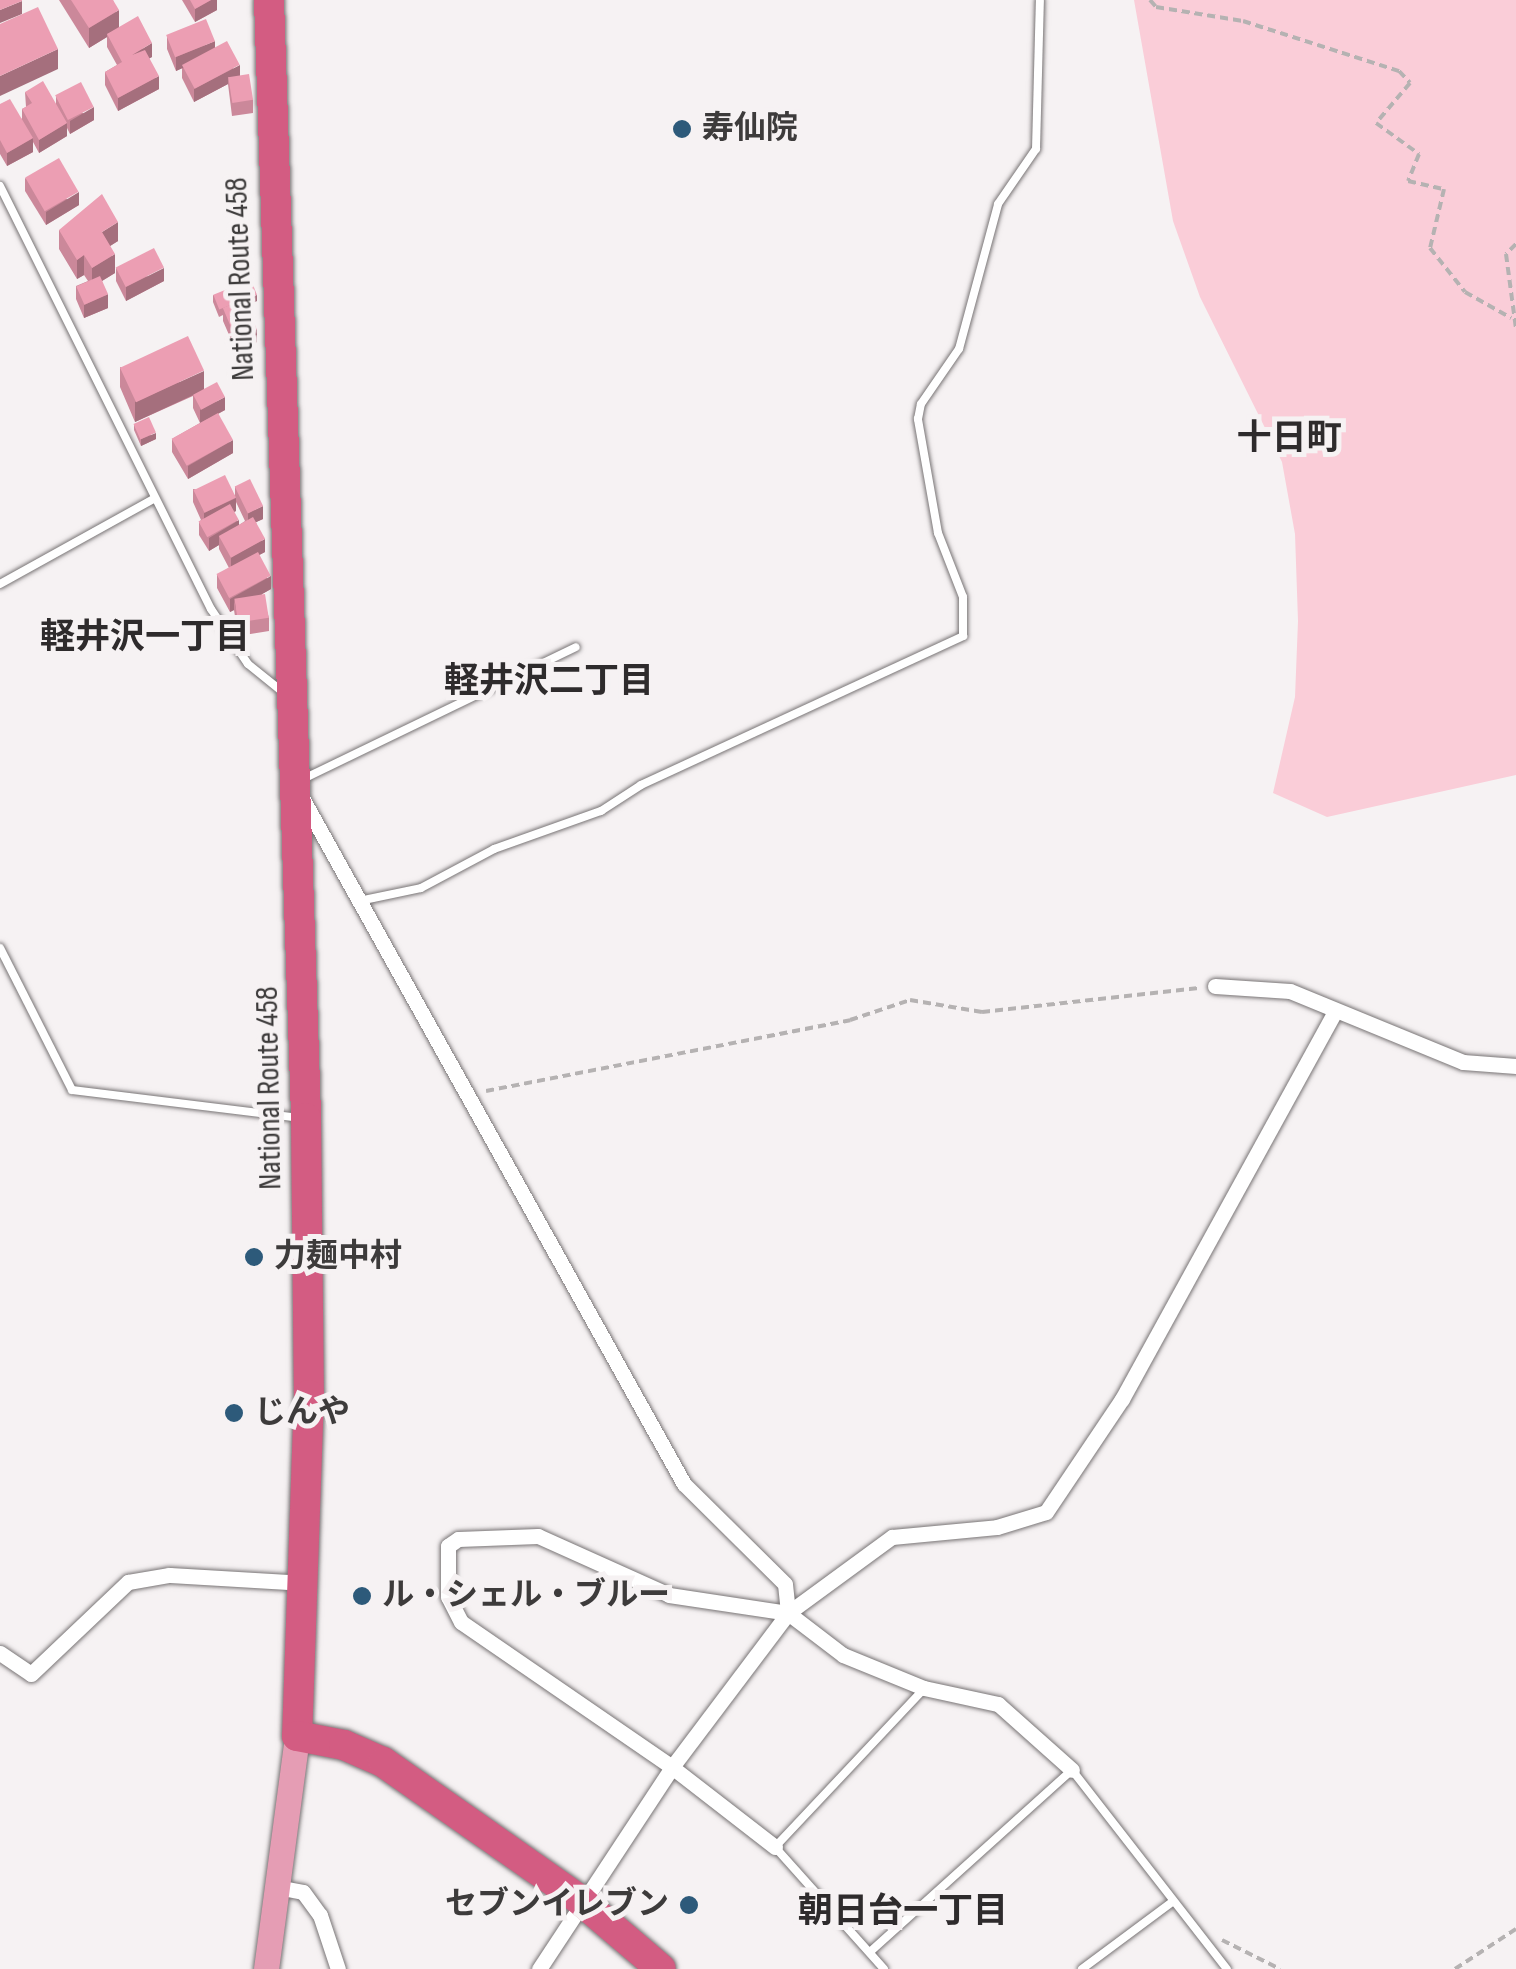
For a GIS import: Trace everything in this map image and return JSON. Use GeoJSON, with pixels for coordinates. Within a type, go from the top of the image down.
{"type":"FeatureCollection","features":[{"type":"Feature","properties":{"kind":"highway","name":"National Route 458"},"geometry":{"type":"LineString","coordinates":[[270,0],[306,1118],[309,1395],[297,1736]]}},
{"type":"Feature","properties":{"kind":"highway"},"geometry":{"type":"LineString","coordinates":[[297,1736],[344,1745],[383,1762],[580,1900],[662,1969]]}},
{"type":"Feature","properties":{"kind":"main road"},"geometry":{"type":"LineString","coordinates":[[266,1969],[297,1736]]}},
{"type":"Feature","properties":{"kind":"street"},"geometry":{"type":"LineString","coordinates":[[298,785],[358,901],[684,1484],[785,1584],[788,1612]]}},
{"type":"Feature","properties":{"kind":"street"},"geometry":{"type":"LineString","coordinates":[[1215,986],[1290,992],[1462,1062],[1516,1066]]}},
{"type":"Feature","properties":{"kind":"street"},"geometry":{"type":"LineString","coordinates":[[540,1969],[580,1900],[672,1767],[788,1612],[892,1537],[996,1527],[1046,1512],[1122,1399],[1335,1011]]}},
{"type":"Feature","properties":{"kind":"street"},"geometry":{"type":"LineString","coordinates":[[775,1848],[672,1767],[461,1622],[448,1597],[448,1546],[458,1539],[538,1536],[668,1595],[788,1612],[844,1654],[924,1688],[998,1704],[1072,1770]]}},
{"type":"Feature","properties":{"kind":"street"},"geometry":{"type":"LineString","coordinates":[[0,1653],[30,1674],[128,1582],[169,1575],[302,1583]]}},
{"type":"Feature","properties":{"kind":"street"},"geometry":{"type":"LineString","coordinates":[[277,1886],[303,1892],[320,1915],[338,1969]]}},
{"type":"Feature","properties":{"kind":"lane"},"geometry":{"type":"LineString","coordinates":[[358,901],[421,888],[494,849],[601,811],[641,786],[964,636],[963,596],[938,534],[918,419],[921,404],[959,349],[998,204],[1036,149],[1040,0]]}},
{"type":"Feature","properties":{"kind":"lane"},"geometry":{"type":"LineString","coordinates":[[0,186],[155,498],[248,664],[295,701]]}},
{"type":"Feature","properties":{"kind":"lane"},"geometry":{"type":"LineString","coordinates":[[0,584],[155,498]]}},
{"type":"Feature","properties":{"kind":"lane"},"geometry":{"type":"LineString","coordinates":[[298,785],[576,647]]}},
{"type":"Feature","properties":{"kind":"lane"},"geometry":{"type":"LineString","coordinates":[[0,948],[72,1090],[306,1118]]}},
{"type":"Feature","properties":{"kind":"lane"},"geometry":{"type":"LineString","coordinates":[[884,1969],[775,1848],[924,1688]]}},
{"type":"Feature","properties":{"kind":"lane"},"geometry":{"type":"LineString","coordinates":[[870,1951],[1072,1770],[1171,1902],[1227,1969]]}},
{"type":"Feature","properties":{"kind":"lane"},"geometry":{"type":"LineString","coordinates":[[1082,1969],[1171,1902]]}},
{"type":"Feature","properties":{"kind":"path"},"geometry":{"type":"LineString","coordinates":[[1150,0],[1156,7],[1244,21],[1399,71],[1410,83],[1376,123],[1419,154],[1408,181],[1444,188],[1430,248],[1465,292],[1511,318]]}},
{"type":"Feature","properties":{"kind":"path"},"geometry":{"type":"LineString","coordinates":[[1516,244],[1506,254],[1511,318],[1516,329]]}},
{"type":"Feature","properties":{"kind":"path"},"geometry":{"type":"LineString","coordinates":[[467,1095],[850,1020],[910,1000],[982,1012],[1215,986]]}},
{"type":"Feature","properties":{"kind":"path"},"geometry":{"type":"LineString","coordinates":[[1456,1969],[1516,1928]]}},
{"type":"Feature","properties":{"kind":"path"},"geometry":{"type":"LineString","coordinates":[[1216,1937],[1280,1969]]}},
{"type":"Feature","properties":{"kind":"shaded area"},"geometry":{"type":"Polygon","coordinates":[[[1134,0],[1516,0],[1516,775],[1327,817],[1273,793],[1295,697],[1295,534],[1282,462],[1200,297],[1173,221],[1134,0]]]}},
{"type":"Feature","properties":{"kind":"building"},"geometry":{"type":"Polygon","coordinates":[[[0,0],[22,0],[22,1],[0,10],[0,0]]]}},
{"type":"Feature","properties":{"kind":"building"},"geometry":{"type":"Polygon","coordinates":[[[71,0],[113,0],[119,10],[89,28],[71,0]]]}},
{"type":"Feature","properties":{"kind":"building"},"geometry":{"type":"Polygon","coordinates":[[[190,0],[211,0],[195,9],[190,0]]]}},
{"type":"Feature","properties":{"kind":"building"},"geometry":{"type":"Polygon","coordinates":[[[38,7],[58,49],[0,76],[0,24],[38,7]]]}},
{"type":"Feature","properties":{"kind":"building"},"geometry":{"type":"Polygon","coordinates":[[[138,16],[152,43],[132,55],[145,50],[159,76],[118,98],[105,72],[122,62],[107,34],[138,16]]]}},
{"type":"Feature","properties":{"kind":"building"},"geometry":{"type":"Polygon","coordinates":[[[206,19],[215,41],[175,57],[166,35],[206,19]]]}},
{"type":"Feature","properties":{"kind":"building"},"geometry":{"type":"Polygon","coordinates":[[[227,41],[240,65],[195,89],[182,65],[227,41]]]}},
{"type":"Feature","properties":{"kind":"building"},"geometry":{"type":"Polygon","coordinates":[[[249,74],[253,100],[232,103],[228,77],[249,74]]]}},
{"type":"Feature","properties":{"kind":"building"},"geometry":{"type":"Polygon","coordinates":[[[43,81],[67,123],[39,140],[22,109],[32,103],[25,92],[43,81]]]}},
{"type":"Feature","properties":{"kind":"building"},"geometry":{"type":"Polygon","coordinates":[[[81,82],[94,107],[68,120],[55,95],[81,82]]]}},
{"type":"Feature","properties":{"kind":"building"},"geometry":{"type":"Polygon","coordinates":[[[10,99],[33,138],[7,153],[0,140],[0,104],[10,99]]]}},
{"type":"Feature","properties":{"kind":"building"},"geometry":{"type":"Polygon","coordinates":[[[59,158],[79,192],[45,211],[25,178],[59,158]]]}},
{"type":"Feature","properties":{"kind":"building"},"geometry":{"type":"Polygon","coordinates":[[[102,194],[118,222],[102,232],[115,254],[92,268],[84,255],[77,260],[59,230],[102,194]]]}},
{"type":"Feature","properties":{"kind":"building"},"geometry":{"type":"Polygon","coordinates":[[[154,248],[164,268],[126,287],[116,268],[154,248]]]}},
{"type":"Feature","properties":{"kind":"building"},"geometry":{"type":"Polygon","coordinates":[[[100,276],[108,294],[84,305],[76,287],[100,276]]]}},
{"type":"Feature","properties":{"kind":"building"},"geometry":{"type":"Polygon","coordinates":[[[251,280],[257,295],[240,302],[234,287],[251,280]]]}},
{"type":"Feature","properties":{"kind":"building"},"geometry":{"type":"Polygon","coordinates":[[[230,288],[236,303],[219,310],[213,295],[230,288]]]}},
{"type":"Feature","properties":{"kind":"building"},"geometry":{"type":"Polygon","coordinates":[[[244,299],[257,329],[236,338],[223,308],[244,299]]]}},
{"type":"Feature","properties":{"kind":"building"},"geometry":{"type":"Polygon","coordinates":[[[188,336],[204,370],[136,402],[120,368],[188,336]]]}},
{"type":"Feature","properties":{"kind":"building"},"geometry":{"type":"Polygon","coordinates":[[[217,382],[225,397],[201,410],[193,395],[217,382]]]}},
{"type":"Feature","properties":{"kind":"building"},"geometry":{"type":"Polygon","coordinates":[[[218,413],[233,440],[187,466],[172,439],[218,413]]]}},
{"type":"Feature","properties":{"kind":"building"},"geometry":{"type":"Polygon","coordinates":[[[149,417],[156,433],[140,439],[133,424],[149,417]]]}},
{"type":"Feature","properties":{"kind":"building"},"geometry":{"type":"Polygon","coordinates":[[[225,475],[236,497],[205,513],[194,490],[225,475]]]}},
{"type":"Feature","properties":{"kind":"building"},"geometry":{"type":"Polygon","coordinates":[[[250,479],[263,506],[248,513],[235,486],[250,479]]]}},
{"type":"Feature","properties":{"kind":"building"},"geometry":{"type":"Polygon","coordinates":[[[230,504],[239,520],[207,537],[199,521],[230,504]]]}},
{"type":"Feature","properties":{"kind":"building"},"geometry":{"type":"Polygon","coordinates":[[[253,517],[265,539],[231,558],[219,536],[253,517]]]}},
{"type":"Feature","properties":{"kind":"building"},"geometry":{"type":"Polygon","coordinates":[[[258,552],[271,576],[229,598],[217,574],[258,552]]]}},
{"type":"Feature","properties":{"kind":"building"},"geometry":{"type":"Polygon","coordinates":[[[265,594],[269,618],[238,623],[234,599],[265,594]]]}},
{"type":"Feature","properties":{"kind":"place","name":"寿仙院"},"geometry":{"type":"Point","coordinates":[682,129]}},
{"type":"Feature","properties":{"kind":"place","name":"力麺中村"},"geometry":{"type":"Point","coordinates":[254,1257]}},
{"type":"Feature","properties":{"kind":"place","name":"じんや"},"geometry":{"type":"Point","coordinates":[234,1413]}},
{"type":"Feature","properties":{"kind":"place","name":"ル・シェル・ブルー"},"geometry":{"type":"Point","coordinates":[362,1596]}},
{"type":"Feature","properties":{"kind":"place","name":"セブンイレブン"},"geometry":{"type":"Point","coordinates":[689,1905]}},
{"type":"Feature","properties":{"kind":"district","name":"十日町"},"geometry":{"type":"Point","coordinates":[1289,439]}},
{"type":"Feature","properties":{"kind":"district","name":"軽井沢一丁目"},"geometry":{"type":"Point","coordinates":[145,638]}},
{"type":"Feature","properties":{"kind":"district","name":"軽井沢二丁目"},"geometry":{"type":"Point","coordinates":[549,682]}},
{"type":"Feature","properties":{"kind":"district","name":"朝日台一丁目"},"geometry":{"type":"Point","coordinates":[903,1912]}}]}
